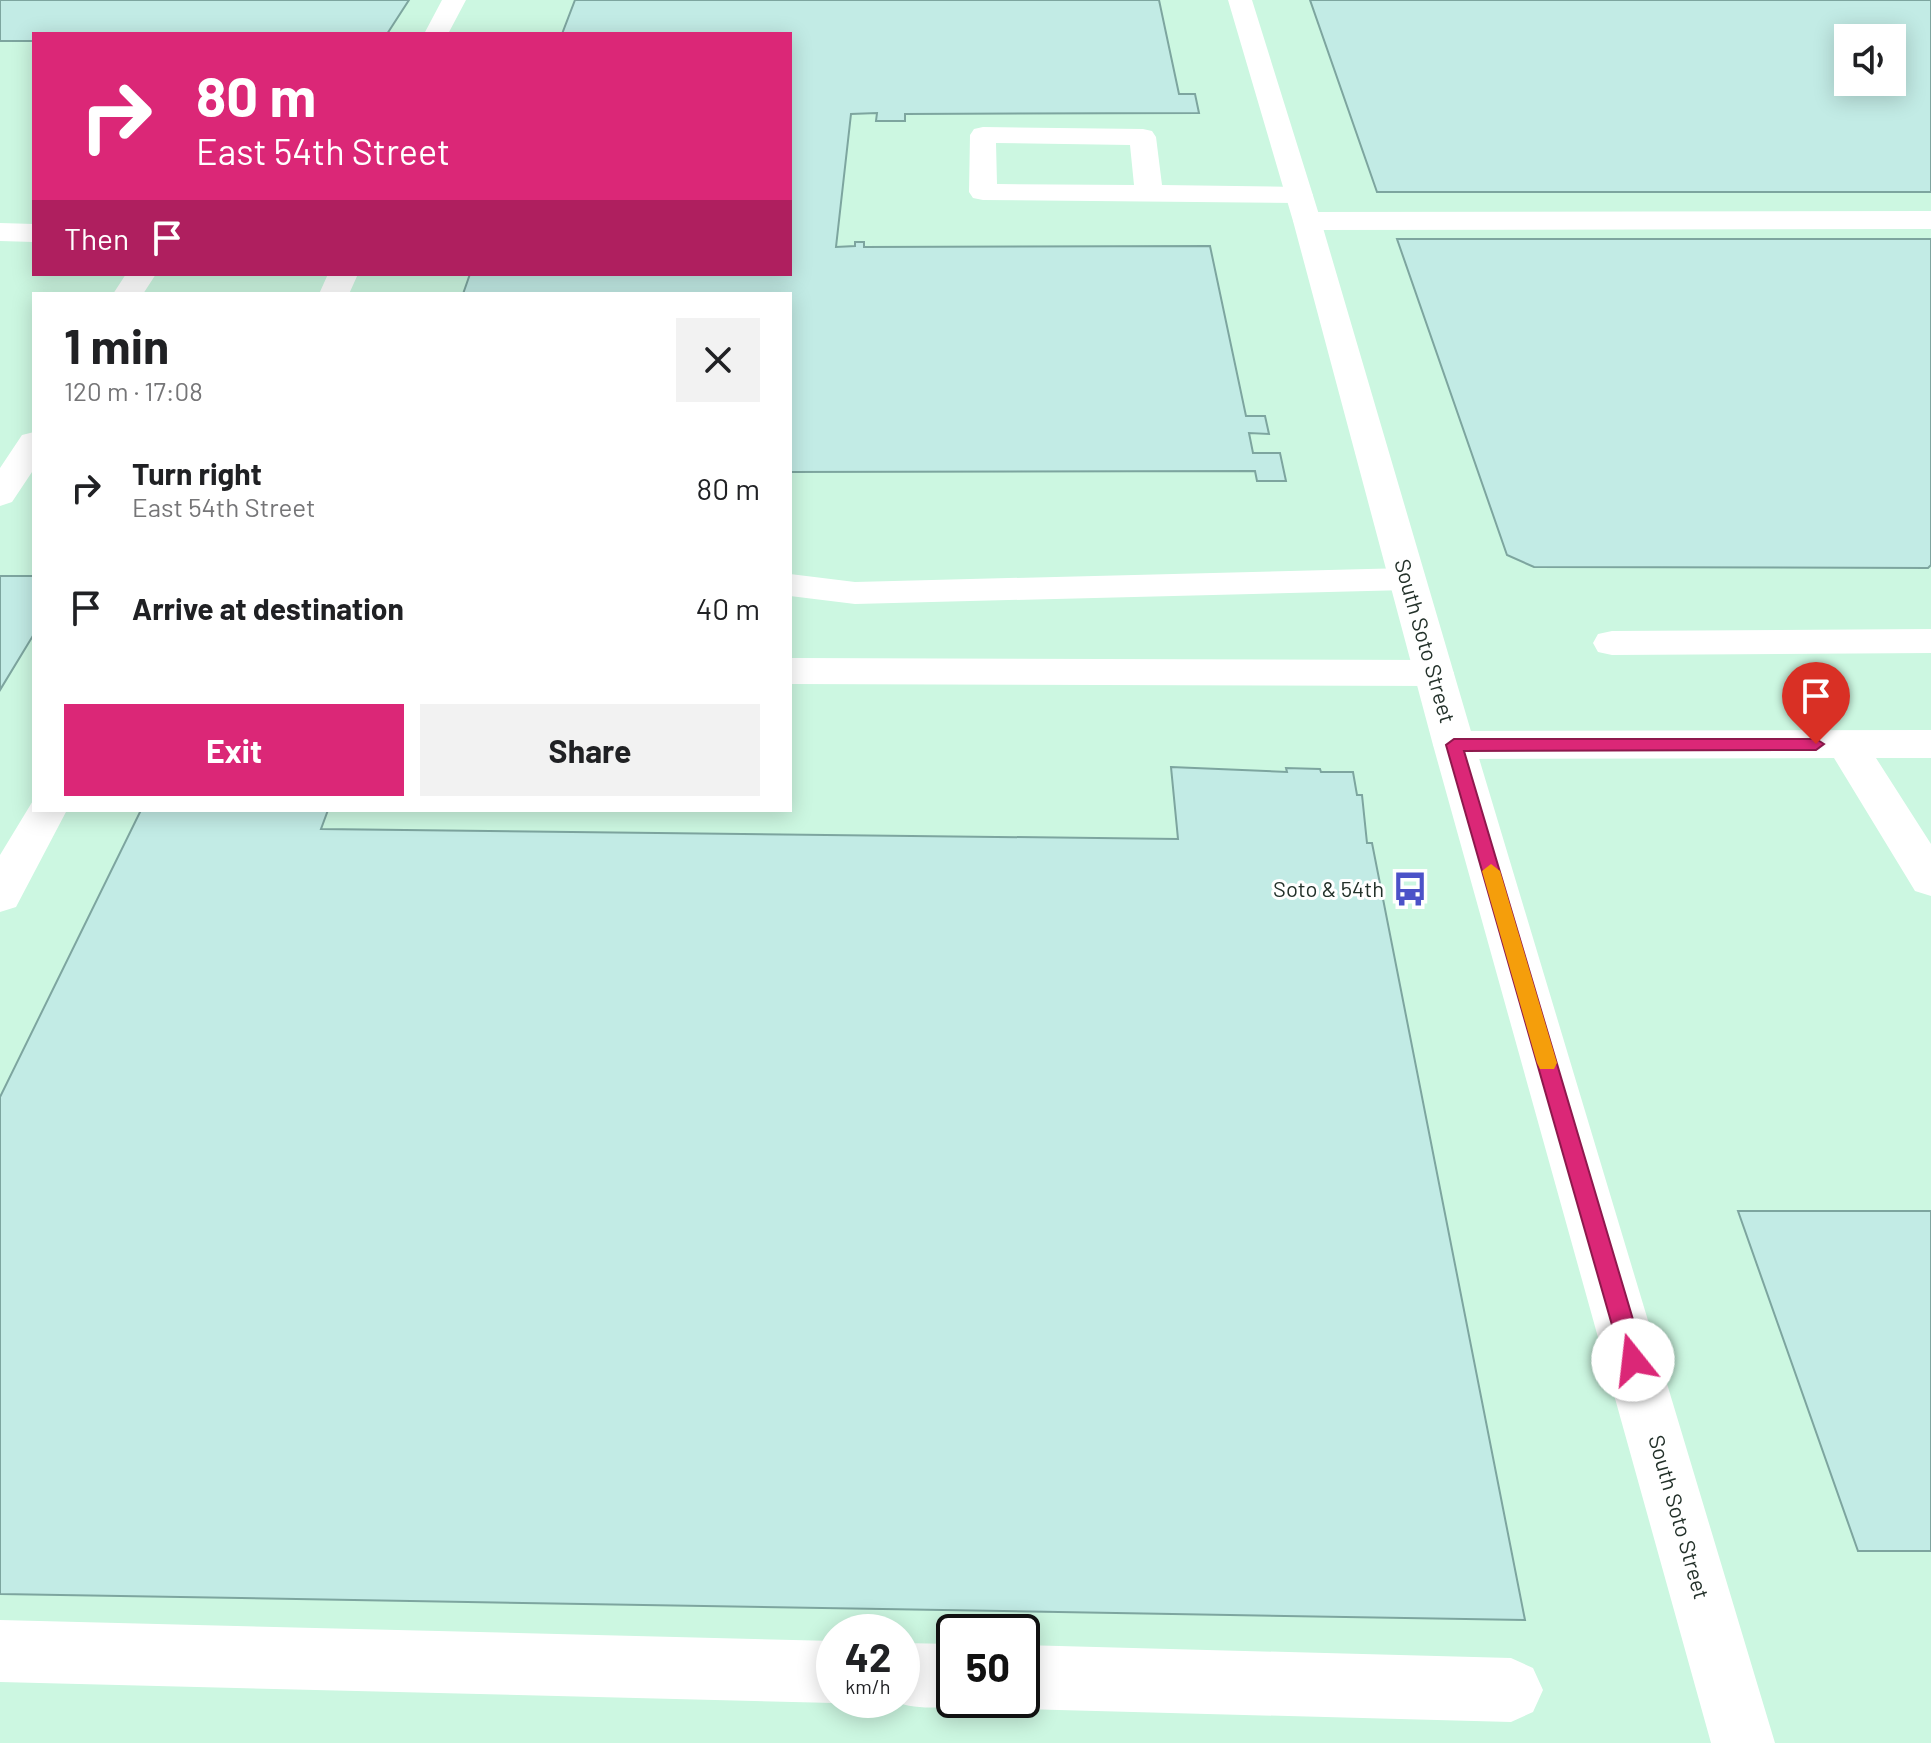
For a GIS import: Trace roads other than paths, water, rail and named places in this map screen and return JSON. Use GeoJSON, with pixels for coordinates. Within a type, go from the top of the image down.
{"type":"FeatureCollection","features":[{"type":"Feature","properties":{"kind":"main road"},"geometry":{"type":"LineString","coordinates":[[437,32],[454,0]]}},
{"type":"Feature","properties":{"kind":"main road","name":"South Soto Street"},"geometry":{"type":"LineString","coordinates":[[1240,0],[1303,208],[1454,745],[1743,1743]]}},
{"type":"Feature","properties":{"kind":"main road"},"geometry":{"type":"LineString","coordinates":[[1149,194],[1143,137],[983,135],[983,192],[1149,194],[1303,208],[1931,220]]}},
{"type":"Feature","properties":{"kind":"main road"},"geometry":{"type":"LineString","coordinates":[[0,232],[32,233]]}},
{"type":"Feature","properties":{"kind":"main road"},"geometry":{"type":"LineString","coordinates":[[0,495],[32,445]]}},
{"type":"Feature","properties":{"kind":"main road"},"geometry":{"type":"LineString","coordinates":[[792,585],[855,593],[1407,579]]}},
{"type":"Feature","properties":{"kind":"main road"},"geometry":{"type":"LineString","coordinates":[[1612,643],[1931,641]]}},
{"type":"Feature","properties":{"kind":"main road"},"geometry":{"type":"LineString","coordinates":[[792,671],[1434,673]]}},
{"type":"Feature","properties":{"kind":"main road"},"geometry":{"type":"LineString","coordinates":[[1846,744],[1931,880]]}},
{"type":"Feature","properties":{"kind":"main road"},"geometry":{"type":"LineString","coordinates":[[1454,745],[1931,744]]}},
{"type":"Feature","properties":{"kind":"main road"},"geometry":{"type":"LineString","coordinates":[[0,896],[45,812]]}},
{"type":"Feature","properties":{"kind":"main road"},"geometry":{"type":"LineString","coordinates":[[0,1651],[816,1672]]}},
{"type":"Feature","properties":{"kind":"main road"},"geometry":{"type":"LineString","coordinates":[[1040,1677],[1511,1690]]}},
{"type":"Feature","properties":{"kind":"place","name":"Soto & 54th"},"geometry":{"type":"Point","coordinates":[1410,889]}}]}
